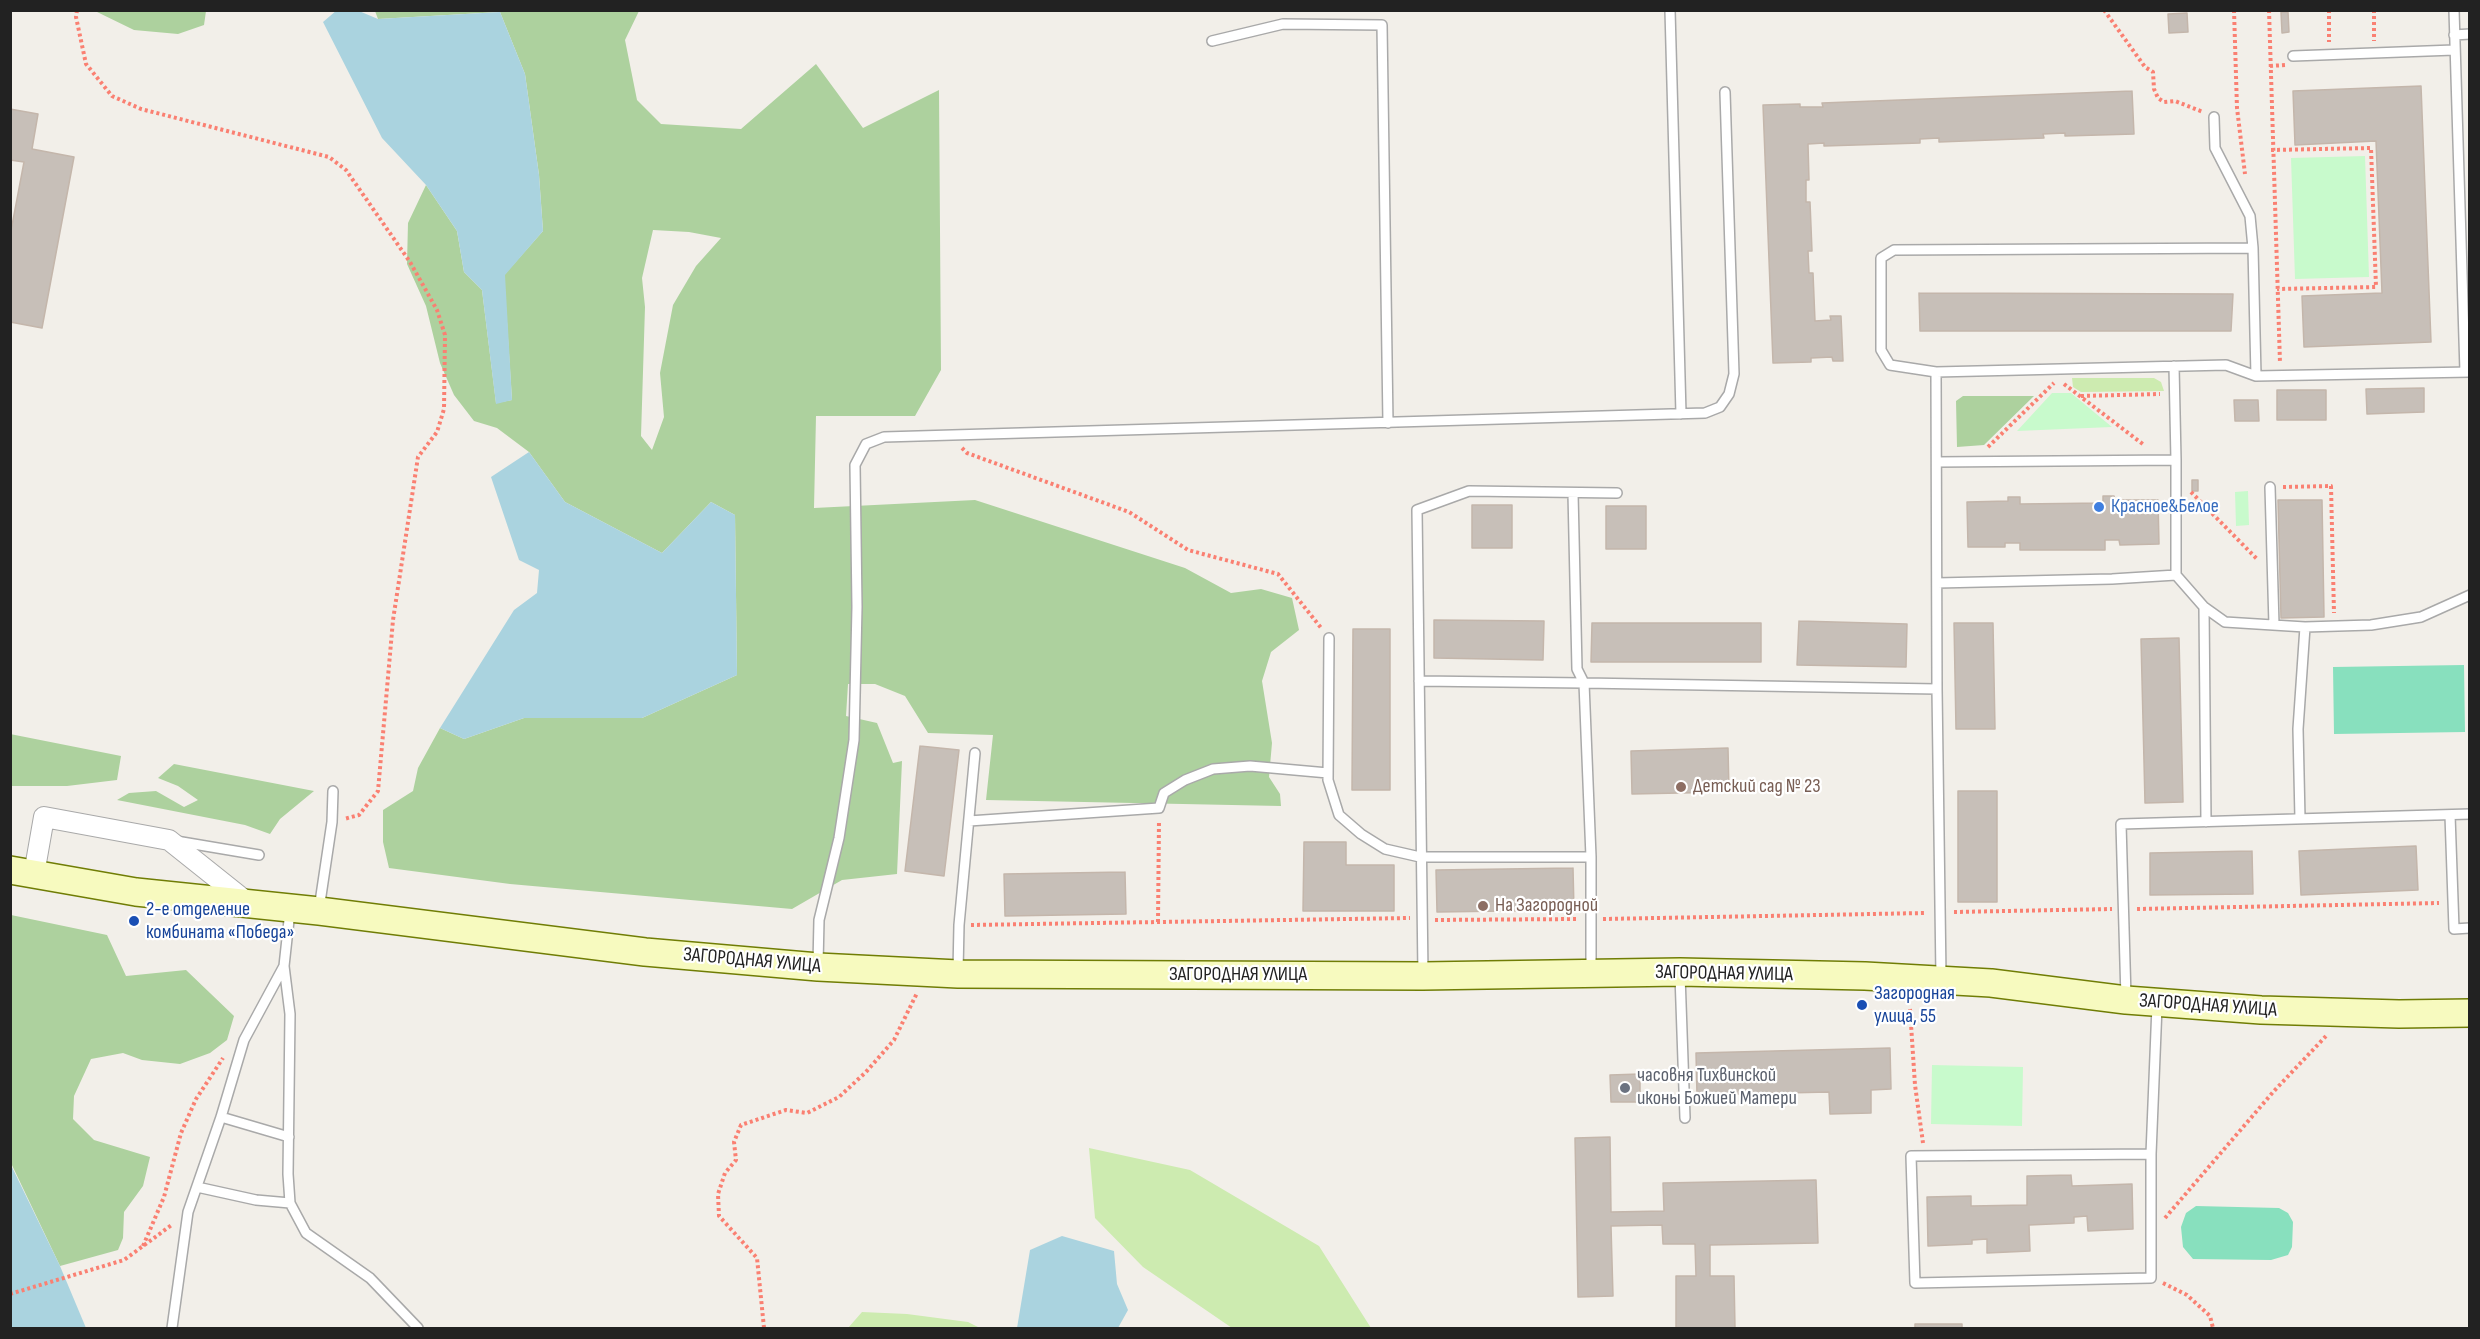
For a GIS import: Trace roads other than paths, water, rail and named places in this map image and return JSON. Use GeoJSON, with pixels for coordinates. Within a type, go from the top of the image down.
{"type":"FeatureCollection","features":[{"type":"Feature","properties":{"kind":"main road","name":"ЗАГОРОДНАЯ УЛИЦА"},"geometry":{"type":"LineString","coordinates":[[22,872],[136,892],[319,911],[645,952],[818,967],[958,974],[1423,976],[1680,972],[1941,979],[2158,1003],[2347,1013],[2469,1013]]}},
{"type":"Feature","properties":{"kind":"street"},"geometry":{"type":"LineString","coordinates":[[22,872],[44,817],[169,840],[248,903]]}},
{"type":"Feature","properties":{"kind":"lane"},"geometry":{"type":"LineString","coordinates":[[1670,10],[1681,414]]}},
{"type":"Feature","properties":{"kind":"lane"},"geometry":{"type":"LineString","coordinates":[[2253,248],[1894,250],[1881,258],[1881,350],[1890,365],[1936,372],[2226,365],[2256,376],[2468,372],[2454,10]]}},
{"type":"Feature","properties":{"kind":"lane"},"geometry":{"type":"LineString","coordinates":[[1212,41],[1283,24],[1382,25],[1388,423]]}},
{"type":"Feature","properties":{"kind":"lane"},"geometry":{"type":"LineString","coordinates":[[2454,35],[2469,34]]}},
{"type":"Feature","properties":{"kind":"lane"},"geometry":{"type":"LineString","coordinates":[[2293,56],[2454,50]]}},
{"type":"Feature","properties":{"kind":"lane"},"geometry":{"type":"LineString","coordinates":[[818,967],[819,921],[839,838],[854,740],[857,606],[855,465],[866,444],[884,437],[1681,414],[1705,413],[1720,407],[1729,394],[1734,374],[1725,92]]}},
{"type":"Feature","properties":{"kind":"lane"},"geometry":{"type":"LineString","coordinates":[[2214,117],[2215,148],[2250,216],[2256,376]]}},
{"type":"Feature","properties":{"kind":"lane"},"geometry":{"type":"LineString","coordinates":[[2174,366],[2176,575],[2204,607],[2224,622],[2306,627],[2372,625],[2421,617],[2469,595]]}},
{"type":"Feature","properties":{"kind":"lane"},"geometry":{"type":"LineString","coordinates":[[1936,372],[1941,979]]}},
{"type":"Feature","properties":{"kind":"lane"},"geometry":{"type":"LineString","coordinates":[[1937,462],[2175,460]]}},
{"type":"Feature","properties":{"kind":"lane"},"geometry":{"type":"LineString","coordinates":[[2270,487],[2274,625]]}},
{"type":"Feature","properties":{"kind":"lane"},"geometry":{"type":"LineString","coordinates":[[1423,976],[1418,510],[1469,491],[1617,493]]}},
{"type":"Feature","properties":{"kind":"lane"},"geometry":{"type":"LineString","coordinates":[[1573,493],[1577,669],[1584,683],[1591,857],[1591,973]]}},
{"type":"Feature","properties":{"kind":"lane"},"geometry":{"type":"LineString","coordinates":[[1937,583],[2112,579],[2176,575]]}},
{"type":"Feature","properties":{"kind":"lane"},"geometry":{"type":"LineString","coordinates":[[2204,607],[2206,822]]}},
{"type":"Feature","properties":{"kind":"lane"},"geometry":{"type":"LineString","coordinates":[[2300,819],[2298,729],[2306,627]]}},
{"type":"Feature","properties":{"kind":"lane"},"geometry":{"type":"LineString","coordinates":[[1329,638],[1328,773],[1339,814],[1361,834],[1385,849],[1420,857],[1591,857]]}},
{"type":"Feature","properties":{"kind":"lane"},"geometry":{"type":"LineString","coordinates":[[1419,681],[1937,689]]}},
{"type":"Feature","properties":{"kind":"lane"},"geometry":{"type":"LineString","coordinates":[[958,974],[959,925],[975,753]]}},
{"type":"Feature","properties":{"kind":"lane"},"geometry":{"type":"LineString","coordinates":[[969,821],[1160,808],[1164,793],[1185,780],[1213,769],[1250,766],[1328,773]]}},
{"type":"Feature","properties":{"kind":"lane"},"geometry":{"type":"LineString","coordinates":[[319,911],[332,822],[333,791]]}},
{"type":"Feature","properties":{"kind":"lane"},"geometry":{"type":"LineString","coordinates":[[2126,1000],[2121,824],[2469,814]]}},
{"type":"Feature","properties":{"kind":"lane"},"geometry":{"type":"LineString","coordinates":[[2450,815],[2454,929],[2469,928]]}},
{"type":"Feature","properties":{"kind":"lane"},"geometry":{"type":"LineString","coordinates":[[169,840],[259,855]]}},
{"type":"Feature","properties":{"kind":"lane"},"geometry":{"type":"LineString","coordinates":[[290,908],[284,966],[290,1014],[290,1203],[306,1233],[370,1278],[418,1329]]}},
{"type":"Feature","properties":{"kind":"lane"},"geometry":{"type":"LineString","coordinates":[[172,1329],[188,1212],[221,1117],[244,1040],[284,966]]}},
{"type":"Feature","properties":{"kind":"lane"},"geometry":{"type":"LineString","coordinates":[[1680,972],[1686,1118]]}},
{"type":"Feature","properties":{"kind":"lane"},"geometry":{"type":"LineString","coordinates":[[2151,1154],[1911,1156],[1915,1283],[2151,1278],[2151,1154],[2158,1003]]}},
{"type":"Feature","properties":{"kind":"lane"},"geometry":{"type":"LineString","coordinates":[[221,1117],[289,1137]]}},
{"type":"Feature","properties":{"kind":"lane"},"geometry":{"type":"LineString","coordinates":[[197,1187],[256,1200],[290,1203]]}},
{"type":"Feature","properties":{"kind":"water"},"geometry":{"type":"Polygon","coordinates":[[[337,10],[359,11],[378,19],[500,12],[525,74],[539,175],[543,231],[505,275],[512,400],[496,404],[482,290],[464,272],[457,231],[426,185],[382,138],[323,22],[337,10]]]}},
{"type":"Feature","properties":{"kind":"water"},"geometry":{"type":"Polygon","coordinates":[[[529,452],[565,502],[662,553],[711,502],[735,515],[737,675],[642,718],[524,718],[464,739],[440,728],[514,610],[537,593],[539,570],[519,560],[491,477],[529,452]]]}},
{"type":"Feature","properties":{"kind":"water"},"geometry":{"type":"Polygon","coordinates":[[[10,1163],[60,1266],[86,1328],[11,1328],[10,1163]]]}},
{"type":"Feature","properties":{"kind":"water"},"geometry":{"type":"Polygon","coordinates":[[[1062,1236],[1114,1251],[1117,1284],[1128,1310],[1118,1328],[1017,1328],[1030,1250],[1062,1236]]]}},
{"type":"Feature","properties":{"kind":"place","name":"Красное&Белое"},"geometry":{"type":"Point","coordinates":[2099,507]}},
{"type":"Feature","properties":{"kind":"place","name":"Детский сад № 23"},"geometry":{"type":"Point","coordinates":[1681,787]}},
{"type":"Feature","properties":{"kind":"place","name":"На Загородной"},"geometry":{"type":"Point","coordinates":[1483,906]}},
{"type":"Feature","properties":{"kind":"place","name":"2-е отделение комбината «Победа»"},"geometry":{"type":"Point","coordinates":[134,921]}},
{"type":"Feature","properties":{"kind":"place","name":"Загородная улица, 55"},"geometry":{"type":"Point","coordinates":[1862,1005]}},
{"type":"Feature","properties":{"kind":"place","name":"часовня Тихвинской иконы Божией Матери"},"geometry":{"type":"Point","coordinates":[1625,1088]}}]}
